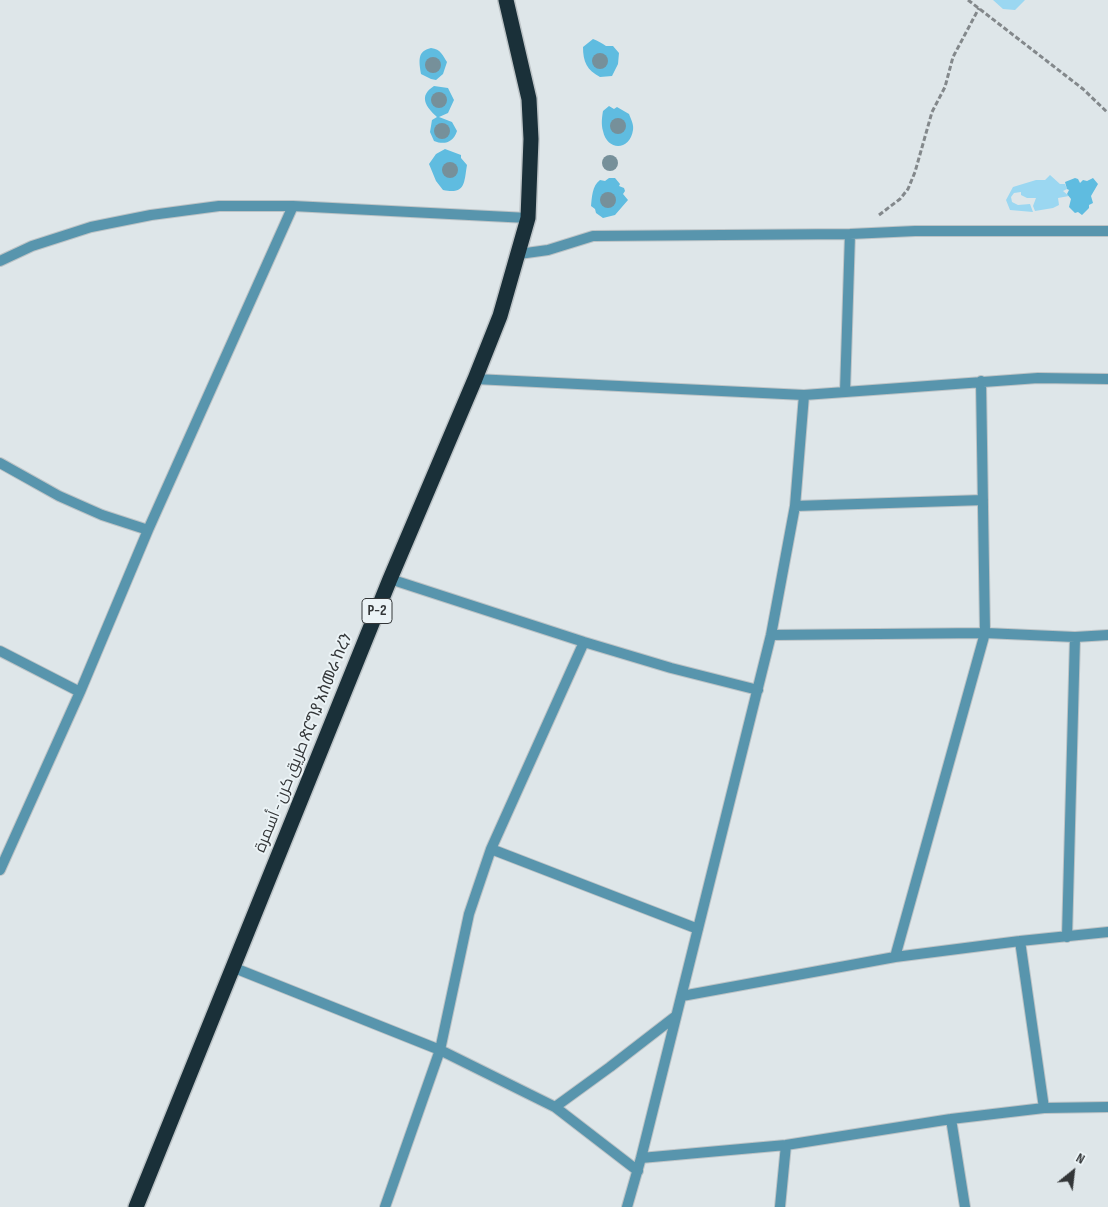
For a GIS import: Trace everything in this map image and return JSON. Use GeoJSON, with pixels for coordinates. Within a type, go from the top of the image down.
{"type":"FeatureCollection","features":[{"type":"Feature","properties":{"kind":"highway","name":"طريق كرن - أسمرة ጽርግያ አስመራ ከረን"},"geometry":{"type":"LineString","coordinates":[[136,1207],[390,579],[500,316],[528,218],[531,139],[529,99],[506,0]]}},
{"type":"Feature","properties":{"kind":"street"},"geometry":{"type":"LineString","coordinates":[[0,261],[32,246],[91,227],[151,215],[220,206],[293,206],[528,218]]}},
{"type":"Feature","properties":{"kind":"street"},"geometry":{"type":"LineString","coordinates":[[0,870],[80,692],[148,530],[293,206]]}},
{"type":"Feature","properties":{"kind":"street"},"geometry":{"type":"LineString","coordinates":[[519,254],[548,250],[593,236],[850,234],[915,231],[1108,231]]}},
{"type":"Feature","properties":{"kind":"street"},"geometry":{"type":"LineString","coordinates":[[845,392],[850,234]]}},
{"type":"Feature","properties":{"kind":"street"},"geometry":{"type":"LineString","coordinates":[[475,379],[804,395],[981,381],[1038,378],[1108,379]]}},
{"type":"Feature","properties":{"kind":"street"},"geometry":{"type":"LineString","coordinates":[[895,957],[984,633],[981,381]]}},
{"type":"Feature","properties":{"kind":"street"},"geometry":{"type":"LineString","coordinates":[[627,1207],[638,1171],[771,635],[795,506],[804,395]]}},
{"type":"Feature","properties":{"kind":"street"},"geometry":{"type":"LineString","coordinates":[[0,463],[59,496],[102,515],[148,530]]}},
{"type":"Feature","properties":{"kind":"street"},"geometry":{"type":"LineString","coordinates":[[795,506],[982,500]]}},
{"type":"Feature","properties":{"kind":"street"},"geometry":{"type":"LineString","coordinates":[[390,579],[670,668],[758,690]]}},
{"type":"Feature","properties":{"kind":"street"},"geometry":{"type":"LineString","coordinates":[[771,635],[984,633],[1075,637],[1108,635]]}},
{"type":"Feature","properties":{"kind":"street"},"geometry":{"type":"LineString","coordinates":[[1067,937],[1075,637]]}},
{"type":"Feature","properties":{"kind":"street"},"geometry":{"type":"LineString","coordinates":[[385,1207],[440,1050],[469,914],[491,848],[584,642]]}},
{"type":"Feature","properties":{"kind":"street"},"geometry":{"type":"LineString","coordinates":[[0,651],[80,692]]}},
{"type":"Feature","properties":{"kind":"street"},"geometry":{"type":"LineString","coordinates":[[491,848],[698,929]]}},
{"type":"Feature","properties":{"kind":"street"},"geometry":{"type":"LineString","coordinates":[[682,996],[895,957],[1108,932]]}},
{"type":"Feature","properties":{"kind":"street"},"geometry":{"type":"LineString","coordinates":[[1020,941],[1044,1108]]}},
{"type":"Feature","properties":{"kind":"street"},"geometry":{"type":"LineString","coordinates":[[232,967],[440,1050],[555,1107],[638,1171]]}},
{"type":"Feature","properties":{"kind":"street"},"geometry":{"type":"LineString","coordinates":[[555,1107],[676,1016]]}},
{"type":"Feature","properties":{"kind":"street"},"geometry":{"type":"LineString","coordinates":[[641,1158],[786,1145],[951,1119],[1044,1108],[1108,1107]]}},
{"type":"Feature","properties":{"kind":"street"},"geometry":{"type":"LineString","coordinates":[[951,1119],[965,1207]]}},
{"type":"Feature","properties":{"kind":"street"},"geometry":{"type":"LineString","coordinates":[[780,1207],[786,1145]]}},
{"type":"Feature","properties":{"kind":"path"},"geometry":{"type":"LineString","coordinates":[[968,0],[1083,89],[1108,113]]}},
{"type":"Feature","properties":{"kind":"path"},"geometry":{"type":"LineString","coordinates":[[850,234],[870,222],[900,199],[908,189],[915,172],[932,112],[945,87],[954,57],[979,8]]}},
{"type":"Feature","properties":{"kind":"shaded area"},"geometry":{"type":"Polygon","coordinates":[[[993,0],[1025,0],[1015,10],[1003,9],[993,0]]]}},
{"type":"Feature","properties":{"kind":"shaded area"},"geometry":{"type":"Polygon","coordinates":[[[593,39],[606,46],[613,46],[619,53],[618,64],[612,76],[600,77],[587,65],[583,47],[593,39]]]}},
{"type":"Feature","properties":{"kind":"shaded area"},"geometry":{"type":"Polygon","coordinates":[[[431,48],[439,51],[447,62],[443,74],[436,80],[421,74],[421,54],[426,49],[431,48]]]}},
{"type":"Feature","properties":{"kind":"shaded area"},"geometry":{"type":"Polygon","coordinates":[[[434,86],[448,88],[454,100],[448,113],[439,117],[452,122],[457,131],[451,140],[445,143],[434,141],[430,132],[432,120],[437,117],[427,105],[425,98],[429,90],[434,86]]]}},
{"type":"Feature","properties":{"kind":"shaded area"},"geometry":{"type":"Polygon","coordinates":[[[609,106],[614,109],[617,107],[629,114],[633,124],[631,137],[623,145],[613,145],[605,138],[602,116],[603,111],[609,106]]]}},
{"type":"Feature","properties":{"kind":"shaded area"},"geometry":{"type":"Polygon","coordinates":[[[445,149],[461,155],[461,158],[467,165],[464,182],[460,189],[456,191],[443,190],[436,181],[429,164],[436,154],[445,149]]]}},
{"type":"Feature","properties":{"kind":"shaded area"},"geometry":{"type":"Polygon","coordinates":[[[1050,175],[1060,184],[1065,184],[1067,189],[1063,191],[1069,196],[1058,198],[1059,205],[1035,211],[1033,206],[1036,198],[1027,198],[1021,195],[1021,192],[1014,193],[1011,197],[1012,202],[1018,205],[1030,204],[1033,212],[1010,210],[1006,200],[1013,187],[1036,180],[1045,180],[1050,175]]]}},
{"type":"Feature","properties":{"kind":"shaded area"},"geometry":{"type":"Polygon","coordinates":[[[609,178],[615,178],[620,184],[619,186],[624,188],[623,194],[628,200],[615,215],[603,218],[591,206],[592,195],[597,182],[600,180],[605,181],[609,178]]]}},
{"type":"Feature","properties":{"kind":"shaded area"},"geometry":{"type":"Polygon","coordinates":[[[1075,178],[1080,183],[1083,180],[1087,181],[1093,178],[1098,184],[1091,196],[1093,203],[1089,205],[1089,208],[1082,215],[1078,212],[1075,213],[1069,207],[1071,199],[1067,194],[1069,190],[1065,182],[1075,178]]]}}]}
